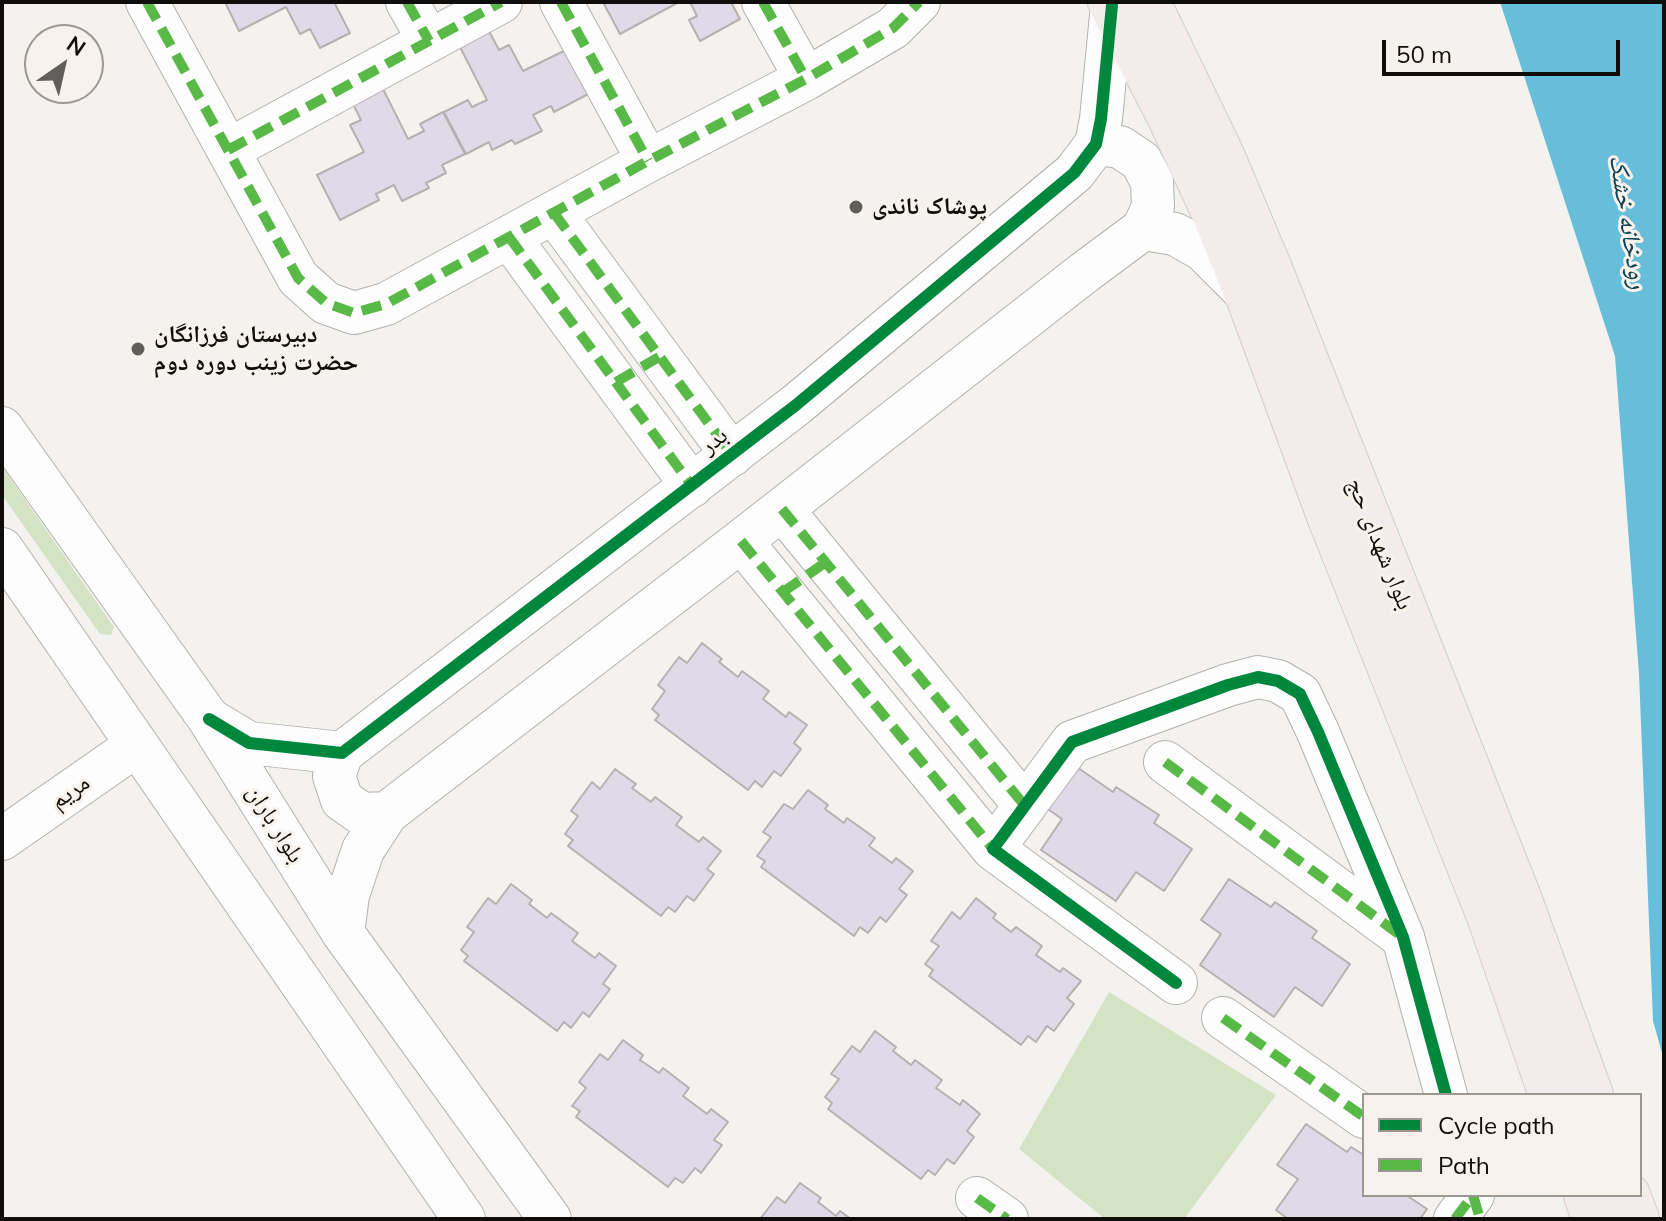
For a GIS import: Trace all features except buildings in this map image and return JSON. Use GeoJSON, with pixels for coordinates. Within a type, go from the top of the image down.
{"type":"FeatureCollection","features":[{"type":"Feature","properties":{"kind":"main road","name":"بلوار شهدای حج"},"geometry":{"type":"LineString","coordinates":[[1123,3],[1247,294],[1329,516],[1489,916],[1550,1093]]}},
{"type":"Feature","properties":{"kind":"main road","name":"بلوار شهدای حج"},"geometry":{"type":"LineString","coordinates":[[1123,3],[1222,155],[1512,880],[1590,1093]]}},
{"type":"Feature","properties":{"kind":"main road"},"geometry":{"type":"LineString","coordinates":[[1587,1197],[1594,1219]]}},
{"type":"Feature","properties":{"kind":"main road"},"geometry":{"type":"LineString","coordinates":[[1629,1197],[1637,1219]]}},
{"type":"Feature","properties":{"kind":"street"},"geometry":{"type":"LineString","coordinates":[[147,2],[298,278],[326,303],[354,313],[386,304],[806,79],[893,28],[919,2]]}},
{"type":"Feature","properties":{"kind":"street"},"geometry":{"type":"LineString","coordinates":[[407,2],[429,41]]}},
{"type":"Feature","properties":{"kind":"street"},"geometry":{"type":"LineString","coordinates":[[228,150],[501,2]]}},
{"type":"Feature","properties":{"kind":"street"},"geometry":{"type":"LineString","coordinates":[[561,2],[648,161]]}},
{"type":"Feature","properties":{"kind":"street"},"geometry":{"type":"LineString","coordinates":[[763,2],[806,79]]}},
{"type":"Feature","properties":{"kind":"street","name":"بدر"},"geometry":{"type":"LineString","coordinates":[[342,753],[796,405],[1074,173],[1096,144],[1123,3]]}},
{"type":"Feature","properties":{"kind":"street"},"geometry":{"type":"LineString","coordinates":[[343,933],[348,895],[363,850],[387,813],[1143,229],[1153,207],[1152,182],[1147,171],[1141,161],[1120,147],[1096,144]]}},
{"type":"Feature","properties":{"kind":"street"},"geometry":{"type":"LineString","coordinates":[[554,213],[732,455]]}},
{"type":"Feature","properties":{"kind":"street"},"geometry":{"type":"LineString","coordinates":[[1143,229],[1175,234],[1203,250],[1247,294]]}},
{"type":"Feature","properties":{"kind":"street"},"geometry":{"type":"LineString","coordinates":[[509,237],[692,486]]}},
{"type":"Feature","properties":{"kind":"street"},"geometry":{"type":"LineString","coordinates":[[616,382],[659,357]]}},
{"type":"Feature","properties":{"kind":"street","name":"بلوار باران"},"geometry":{"type":"LineString","coordinates":[[2,428],[209,719],[343,933],[550,1219]]}},
{"type":"Feature","properties":{"kind":"street"},"geometry":{"type":"LineString","coordinates":[[782,509],[1025,806]]}},
{"type":"Feature","properties":{"kind":"street"},"geometry":{"type":"LineString","coordinates":[[741,541],[993,849],[1176,983]]}},
{"type":"Feature","properties":{"kind":"street"},"geometry":{"type":"LineString","coordinates":[[2,549],[464,1219]]}},
{"type":"Feature","properties":{"kind":"street"},"geometry":{"type":"LineString","coordinates":[[783,592],[826,562]]}},
{"type":"Feature","properties":{"kind":"street"},"geometry":{"type":"LineString","coordinates":[[993,849],[1072,742],[1228,685],[1258,677],[1278,681],[1300,694],[1403,937],[1445,1093]]}},
{"type":"Feature","properties":{"kind":"street"},"geometry":{"type":"LineString","coordinates":[[209,719],[249,743],[342,753],[334,776],[342,800],[362,814],[387,813]]}},
{"type":"Feature","properties":{"kind":"street","name":"مریم"},"geometry":{"type":"LineString","coordinates":[[2,839],[137,745]]}},
{"type":"Feature","properties":{"kind":"street"},"geometry":{"type":"LineString","coordinates":[[1165,762],[1403,937]]}},
{"type":"Feature","properties":{"kind":"street"},"geometry":{"type":"LineString","coordinates":[[1223,1018],[1362,1116]]}},
{"type":"Feature","properties":{"kind":"street"},"geometry":{"type":"LineString","coordinates":[[1455,1219],[1472,1197]]}},
{"type":"Feature","properties":{"kind":"street"},"geometry":{"type":"LineString","coordinates":[[1474,1197],[1480,1219]]}},
{"type":"Feature","properties":{"kind":"green space"},"geometry":{"type":"Polygon","coordinates":[[[2,467],[114,627],[111,635],[100,634],[2,495],[2,467]]]}},
{"type":"Feature","properties":{"kind":"green space"},"geometry":{"type":"Polygon","coordinates":[[[1109,992],[1276,1095],[1184,1219],[1105,1219],[1019,1149],[1109,992]]]}},
{"type":"Feature","properties":{"kind":"water","name":"رودخانه خشک"},"geometry":{"type":"Polygon","coordinates":[[[1500,2],[1664,2],[1664,1060],[1653,1021],[1639,674],[1615,356],[1500,2]]]}},
{"type":"Feature","properties":{"kind":"marked path"},"geometry":{"type":"LineString","coordinates":[[147,2],[298,278],[326,303],[354,313],[386,304],[806,79],[893,28],[919,2]]}},
{"type":"Feature","properties":{"kind":"marked path"},"geometry":{"type":"LineString","coordinates":[[407,2],[429,41]]}},
{"type":"Feature","properties":{"kind":"marked path"},"geometry":{"type":"LineString","coordinates":[[228,150],[501,2]]}},
{"type":"Feature","properties":{"kind":"marked path"},"geometry":{"type":"LineString","coordinates":[[561,2],[648,161]]}},
{"type":"Feature","properties":{"kind":"marked path"},"geometry":{"type":"LineString","coordinates":[[763,2],[806,79]]}},
{"type":"Feature","properties":{"kind":"marked path"},"geometry":{"type":"LineString","coordinates":[[554,213],[732,455]]}},
{"type":"Feature","properties":{"kind":"marked path"},"geometry":{"type":"LineString","coordinates":[[509,237],[692,486]]}},
{"type":"Feature","properties":{"kind":"marked path"},"geometry":{"type":"LineString","coordinates":[[616,382],[659,357]]}},
{"type":"Feature","properties":{"kind":"marked path"},"geometry":{"type":"LineString","coordinates":[[782,509],[1025,806]]}},
{"type":"Feature","properties":{"kind":"marked path"},"geometry":{"type":"LineString","coordinates":[[741,541],[993,849]]}},
{"type":"Feature","properties":{"kind":"marked path"},"geometry":{"type":"LineString","coordinates":[[783,592],[826,562]]}},
{"type":"Feature","properties":{"kind":"marked path"},"geometry":{"type":"LineString","coordinates":[[1165,762],[1400,935]]}},
{"type":"Feature","properties":{"kind":"marked path"},"geometry":{"type":"LineString","coordinates":[[1223,1018],[1362,1116]]}},
{"type":"Feature","properties":{"kind":"marked path"},"geometry":{"type":"LineString","coordinates":[[1455,1219],[1472,1197]]}},
{"type":"Feature","properties":{"kind":"marked path"},"geometry":{"type":"LineString","coordinates":[[1474,1197],[1480,1219]]}},
{"type":"Feature","properties":{"kind":"marked path"},"geometry":{"type":"LineString","coordinates":[[977,1198],[1007,1219]]}},
{"type":"Feature","properties":{"kind":"cycle path"},"geometry":{"type":"LineString","coordinates":[[209,719],[249,743],[342,753],[796,405],[1074,173],[1096,144],[1112,5]]}},
{"type":"Feature","properties":{"kind":"cycle path"},"geometry":{"type":"LineString","coordinates":[[1176,983],[993,849],[1072,742],[1228,685],[1258,677],[1278,681],[1300,694],[1403,937],[1445,1093]]}},
{"type":"Feature","properties":{"kind":"place","name":"پوشاک ناندی"},"geometry":{"type":"Point","coordinates":[856,207]}},
{"type":"Feature","properties":{"kind":"place","name":"دبیرستان فرزانگان حضرت زینب دوره دوم"},"geometry":{"type":"Point","coordinates":[138,349]}}]}
